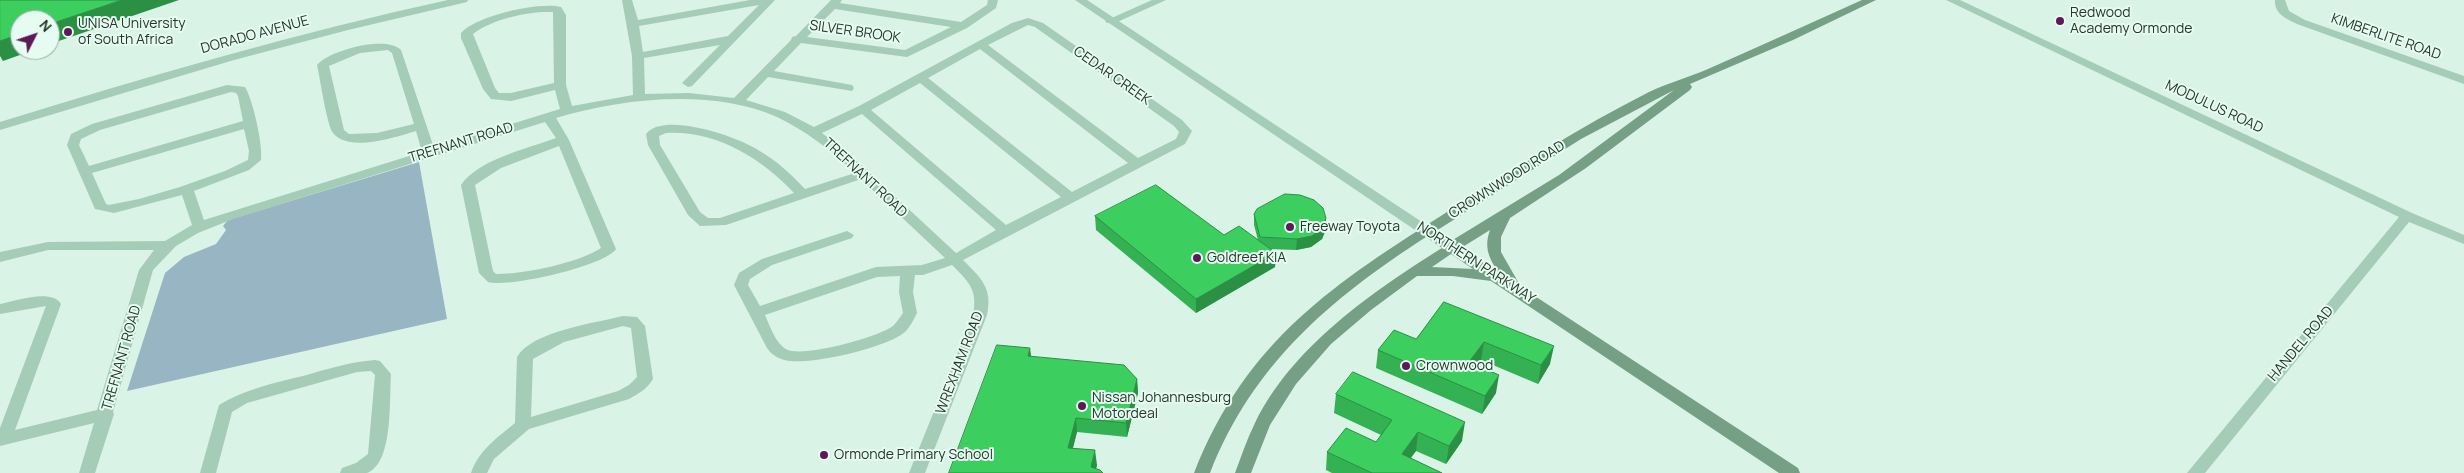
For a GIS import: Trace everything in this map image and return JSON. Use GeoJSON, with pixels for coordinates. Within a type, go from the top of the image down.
{"type":"FeatureCollection","features":[{"type":"Feature","properties":{"kind":"main road","name":"CROWNWOOD ROAD"},"geometry":{"type":"LineString","coordinates":[[1202,473],[1211,446],[1238,398],[1264,365],[1338,291],[1426,231],[1608,119],[1672,86],[1702,76],[1871,0]]}},
{"type":"Feature","properties":{"kind":"main road","name":"CROWNWOOD ROAD"},"geometry":{"type":"LineString","coordinates":[[1243,473],[1248,456],[1272,406],[1296,374],[1352,317],[1505,213],[1544,191],[1582,165],[1702,76]]}},
{"type":"Feature","properties":{"kind":"main road"},"geometry":{"type":"LineString","coordinates":[[1505,213],[1493,236],[1492,248],[1517,290]]}},
{"type":"Feature","properties":{"kind":"main road","name":"NORTHERN PARKWAY"},"geometry":{"type":"LineString","coordinates":[[1426,231],[1792,473]]}},
{"type":"Feature","properties":{"kind":"main road"},"geometry":{"type":"LineString","coordinates":[[1417,272],[1453,271],[1498,277]]}},
{"type":"Feature","properties":{"kind":"street","name":"DORADO AVENUE"},"geometry":{"type":"LineString","coordinates":[[0,126],[218,60],[320,33],[463,0]]}},
{"type":"Feature","properties":{"kind":"street"},"geometry":{"type":"LineString","coordinates":[[627,0],[638,56],[639,97]]}},
{"type":"Feature","properties":{"kind":"street"},"geometry":{"type":"LineString","coordinates":[[633,24],[769,0]]}},
{"type":"Feature","properties":{"kind":"street"},"geometry":{"type":"LineString","coordinates":[[688,83],[769,0]]}},
{"type":"Feature","properties":{"kind":"street","name":"SILVER BROOK"},"geometry":{"type":"LineString","coordinates":[[796,40],[902,55],[916,51],[963,26],[992,6],[994,0]]}},
{"type":"Feature","properties":{"kind":"street"},"geometry":{"type":"LineString","coordinates":[[1111,21],[1161,0]]}},
{"type":"Feature","properties":{"kind":"street","name":"MODULUS ROAD"},"geometry":{"type":"LineString","coordinates":[[1951,0],[2407,216],[2464,240]]}},
{"type":"Feature","properties":{"kind":"street","name":"KIMBERLITE ROAD"},"geometry":{"type":"LineString","coordinates":[[2280,0],[2280,5],[2285,13],[2301,22],[2464,80]]}},
{"type":"Feature","properties":{"kind":"street","name":"NORTHERN PARKWAY"},"geometry":{"type":"LineString","coordinates":[[1079,1],[1426,231]]}},
{"type":"Feature","properties":{"kind":"street","name":"SILVER BROOK"},"geometry":{"type":"LineString","coordinates":[[737,102],[834,2],[963,26]]}},
{"type":"Feature","properties":{"kind":"street"},"geometry":{"type":"LineString","coordinates":[[560,84],[511,97],[496,96],[489,89],[467,38],[467,33],[473,27],[491,21],[547,9],[557,9],[560,15],[560,84],[566,111]]}},
{"type":"Feature","properties":{"kind":"street","name":"CEDAR CREEK"},"geometry":{"type":"LineString","coordinates":[[755,313],[876,272],[923,270],[953,260],[1070,196],[1181,141],[1186,131],[1178,123],[1039,25],[1024,22],[980,44],[863,109],[814,132]]}},
{"type":"Feature","properties":{"kind":"street"},"geometry":{"type":"LineString","coordinates":[[638,56],[731,39]]}},
{"type":"Feature","properties":{"kind":"street"},"geometry":{"type":"LineString","coordinates":[[980,44],[1136,163]]}},
{"type":"Feature","properties":{"kind":"street"},"geometry":{"type":"LineString","coordinates":[[420,126],[367,139],[343,137],[338,131],[323,65],[329,61],[376,46],[392,47],[396,52],[420,126],[428,153]]}},
{"type":"Feature","properties":{"kind":"street"},"geometry":{"type":"LineString","coordinates":[[766,72],[848,88]]}},
{"type":"Feature","properties":{"kind":"street"},"geometry":{"type":"LineString","coordinates":[[921,78],[1070,196]]}},
{"type":"Feature","properties":{"kind":"street"},"geometry":{"type":"LineString","coordinates":[[231,88],[240,90],[250,122],[255,152],[254,161],[236,172],[122,208],[106,209],[98,202],[73,142],[78,134],[231,88]]}},
{"type":"Feature","properties":{"kind":"street","name":"TREFNANT ROAD"},"geometry":{"type":"LineString","coordinates":[[87,473],[106,414],[146,270],[168,245],[199,227],[228,216],[566,111],[604,102],[639,97],[673,96],[737,102],[776,113],[814,132],[863,174],[953,260]]}},
{"type":"Feature","properties":{"kind":"street"},"geometry":{"type":"LineString","coordinates":[[863,109],[1005,231]]}},
{"type":"Feature","properties":{"kind":"street"},"geometry":{"type":"LineString","coordinates":[[548,116],[563,140],[609,249],[603,255],[590,260],[511,278],[493,279],[486,273],[468,185],[470,180],[484,171],[563,140]]}},
{"type":"Feature","properties":{"kind":"street"},"geometry":{"type":"LineString","coordinates":[[86,171],[250,122]]}},
{"type":"Feature","properties":{"kind":"street"},"geometry":{"type":"LineString","coordinates":[[802,195],[765,158],[723,138],[671,129],[652,134],[654,145],[695,215],[705,223],[721,222],[802,195],[863,174]]}},
{"type":"Feature","properties":{"kind":"street"},"geometry":{"type":"LineString","coordinates":[[186,188],[199,227]]}},
{"type":"Feature","properties":{"kind":"street","name":"HANDEL ROAD"},"geometry":{"type":"LineString","coordinates":[[2195,473],[2407,216]]}},
{"type":"Feature","properties":{"kind":"street"},"geometry":{"type":"LineString","coordinates":[[847,236],[767,262],[749,271],[744,276],[741,285],[775,348],[783,354],[802,356],[854,347],[883,339],[900,328],[910,313],[906,292],[908,270]]}},
{"type":"Feature","properties":{"kind":"street"},"geometry":{"type":"LineString","coordinates":[[0,257],[55,245],[168,245]]}},
{"type":"Feature","properties":{"kind":"street","name":"WREXHAM ROAD"},"geometry":{"type":"LineString","coordinates":[[917,473],[982,307],[982,295],[978,285],[953,260]]}},
{"type":"Feature","properties":{"kind":"street"},"geometry":{"type":"LineString","coordinates":[[0,309],[36,301],[50,300],[54,304],[2,439]]}},
{"type":"Feature","properties":{"kind":"street"},"geometry":{"type":"LineString","coordinates":[[479,473],[483,461],[488,455],[523,425],[623,395],[640,385],[646,379],[638,326],[632,321],[623,321],[548,342],[530,352],[525,357],[523,425]]}},
{"type":"Feature","properties":{"kind":"street"},"geometry":{"type":"LineString","coordinates":[[208,473],[225,409],[231,404],[259,393],[364,366],[375,365],[383,374],[378,447],[370,464],[348,473]]}},
{"type":"Feature","properties":{"kind":"street"},"geometry":{"type":"LineString","coordinates":[[2,439],[106,414]]}},
{"type":"Feature","properties":{"kind":"shaded area"},"geometry":{"type":"Polygon","coordinates":[[[419,162],[447,319],[127,391],[165,273],[184,257],[216,244],[226,230],[223,226],[228,220],[419,162]]]}},
{"type":"Feature","properties":{"kind":"building"},"geometry":{"type":"Polygon","coordinates":[[[0,0],[122,0],[60,21],[60,10],[10,10],[10,38],[0,41],[0,0]]]}},
{"type":"Feature","properties":{"kind":"building","name":"Goldreef KIA"},"geometry":{"type":"Polygon","coordinates":[[[1156,185],[1224,235],[1239,226],[1276,253],[1196,299],[1095,216],[1156,185]]]}},
{"type":"Feature","properties":{"kind":"building","name":"Freeway Toyota"},"geometry":{"type":"Polygon","coordinates":[[[1285,194],[1300,195],[1314,200],[1323,208],[1326,218],[1322,228],[1312,236],[1297,239],[1260,237],[1254,214],[1257,209],[1285,194]]]}},
{"type":"Feature","properties":{"kind":"building"},"geometry":{"type":"Polygon","coordinates":[[[1444,302],[1554,346],[1541,365],[1484,342],[1469,362],[1499,375],[1485,396],[1378,350],[1394,330],[1416,339],[1444,302]]]}},
{"type":"Feature","properties":{"kind":"building","name":"Nissan Johannesburg Motordeal"},"geometry":{"type":"Polygon","coordinates":[[[997,345],[1030,348],[1028,356],[1124,365],[1137,379],[1126,423],[1076,418],[1068,448],[1095,450],[1091,467],[1103,473],[949,473],[997,345]]]}},
{"type":"Feature","properties":{"kind":"building"},"geometry":{"type":"Polygon","coordinates":[[[1353,372],[1465,422],[1449,446],[1418,432],[1402,454],[1442,473],[1372,473],[1327,452],[1346,428],[1376,442],[1392,420],[1336,394],[1353,372]]]}},
{"type":"Feature","properties":{"kind":"place","name":"Redwood Academy Ormonde"},"geometry":{"type":"Point","coordinates":[2060,21]}},
{"type":"Feature","properties":{"kind":"place","name":"UNISA University of South Africa"},"geometry":{"type":"Point","coordinates":[68,32]}},
{"type":"Feature","properties":{"kind":"place","name":"Freeway Toyota"},"geometry":{"type":"Point","coordinates":[1290,227]}},
{"type":"Feature","properties":{"kind":"place","name":"Goldreef KIA"},"geometry":{"type":"Point","coordinates":[1197,258]}},
{"type":"Feature","properties":{"kind":"place","name":"Crownwood"},"geometry":{"type":"Point","coordinates":[1406,366]}},
{"type":"Feature","properties":{"kind":"place","name":"Nissan Johannesburg Motordeal"},"geometry":{"type":"Point","coordinates":[1082,406]}},
{"type":"Feature","properties":{"kind":"place","name":"Ormonde Primary School"},"geometry":{"type":"Point","coordinates":[824,455]}}]}
